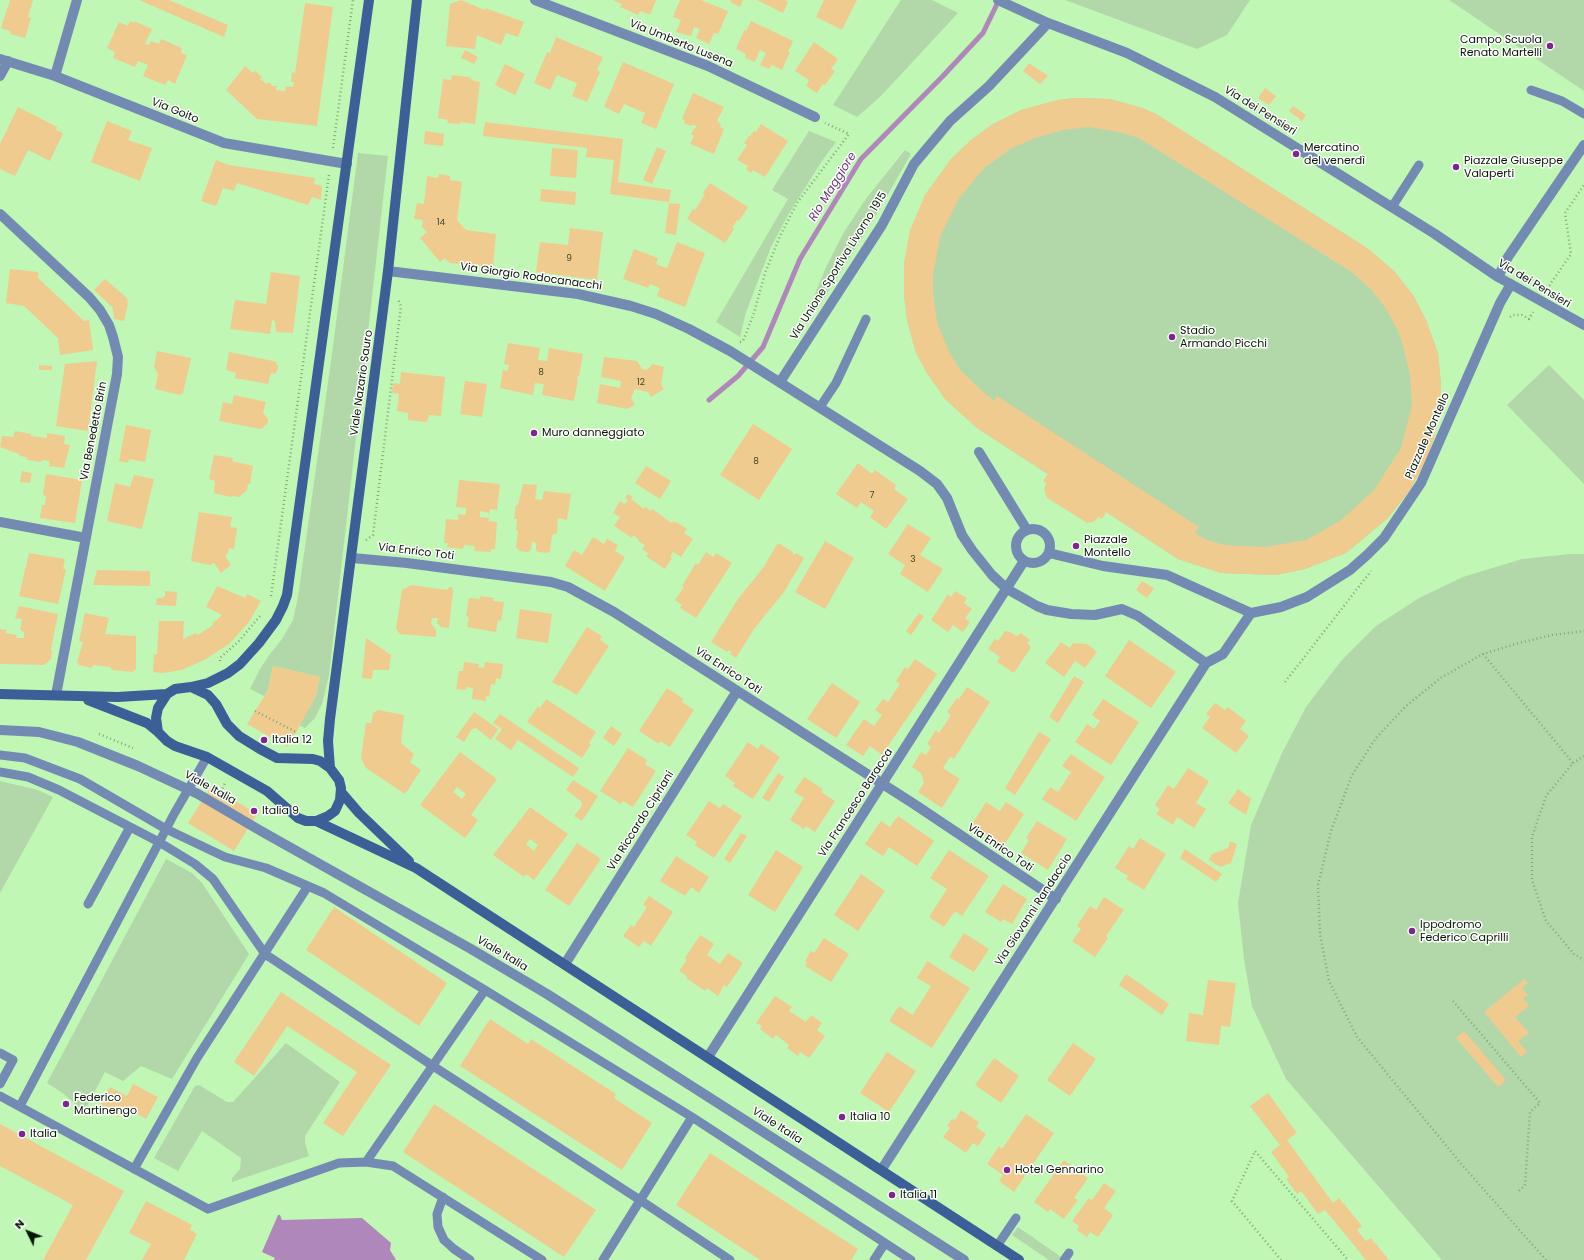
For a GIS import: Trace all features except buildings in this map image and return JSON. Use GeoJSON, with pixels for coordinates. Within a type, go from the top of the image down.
{"type":"FeatureCollection","features":[{"type":"Feature","properties":{"kind":"main road"},"geometry":{"type":"LineString","coordinates":[[0,694],[118,697],[167,694],[175,689],[208,683],[228,673],[240,664],[266,635],[276,620],[287,595],[369,0]]}},
{"type":"Feature","properties":{"kind":"main road","name":"Viale Nazario Sauro"},"geometry":{"type":"LineString","coordinates":[[330,768],[328,751],[330,719],[388,271],[417,0]]}},
{"type":"Feature","properties":{"kind":"main road"},"geometry":{"type":"LineString","coordinates":[[192,686],[208,695],[216,704],[227,724],[239,736],[260,749],[277,758],[320,761],[330,768]]}},
{"type":"Feature","properties":{"kind":"main road"},"geometry":{"type":"LineString","coordinates":[[158,732],[156,723],[157,712],[167,694]]}},
{"type":"Feature","properties":{"kind":"main road"},"geometry":{"type":"LineString","coordinates":[[78,696],[147,723],[158,732]]}},
{"type":"Feature","properties":{"kind":"main road","name":"Viale Italia"},"geometry":{"type":"LineString","coordinates":[[158,732],[171,744],[207,757],[266,791],[298,818],[306,821],[316,821],[416,868],[1019,1260]]}},
{"type":"Feature","properties":{"kind":"main road","name":"Viale Italia"},"geometry":{"type":"LineString","coordinates":[[330,768],[339,780],[341,792],[358,813],[416,868]]}},
{"type":"Feature","properties":{"kind":"main road"},"geometry":{"type":"LineString","coordinates":[[316,821],[335,811],[340,800],[341,792]]}},
{"type":"Feature","properties":{"kind":"street"},"geometry":{"type":"LineString","coordinates":[[55,76],[77,0]]}},
{"type":"Feature","properties":{"kind":"street","name":"Via Umberto Lusena"},"geometry":{"type":"LineString","coordinates":[[535,0],[708,66],[815,118]]}},
{"type":"Feature","properties":{"kind":"street","name":"Via dei Pensieri"},"geometry":{"type":"LineString","coordinates":[[998,0],[1048,24],[1127,54],[1215,97],[1435,234],[1498,277],[1582,326]]}},
{"type":"Feature","properties":{"kind":"street","name":"Via Unione Sportiva Livorno 1915"},"geometry":{"type":"LineString","coordinates":[[772,378],[882,225],[914,164],[950,121],[989,86],[1048,24]]}},
{"type":"Feature","properties":{"kind":"street"},"geometry":{"type":"LineString","coordinates":[[0,76],[4,60]]}},
{"type":"Feature","properties":{"kind":"street","name":"Via Goito"},"geometry":{"type":"LineString","coordinates":[[4,60],[55,76],[224,143],[347,164]]}},
{"type":"Feature","properties":{"kind":"street"},"geometry":{"type":"LineString","coordinates":[[1498,277],[1508,257],[1584,145]]}},
{"type":"Feature","properties":{"kind":"street","name":"Via Benedetto Brin"},"geometry":{"type":"LineString","coordinates":[[0,214],[89,296],[109,325],[118,357],[117,374],[56,695]]}},
{"type":"Feature","properties":{"kind":"street","name":"Via Giorgio Rodocanacchi"},"geometry":{"type":"LineString","coordinates":[[388,271],[578,294],[608,300],[656,314],[689,329],[727,349],[772,378]]}},
{"type":"Feature","properties":{"kind":"street","name":"Piazzale Montello"},"geometry":{"type":"LineString","coordinates":[[1251,613],[1281,607],[1306,597],[1350,570],[1384,538],[1421,483],[1500,303],[1511,284]]}},
{"type":"Feature","properties":{"kind":"street"},"geometry":{"type":"LineString","coordinates":[[772,378],[920,471],[936,484],[947,498],[962,535],[992,575],[1006,590],[1037,606],[1047,610],[1071,614],[1095,615],[1122,608],[1138,616],[1206,663],[1223,654],[1251,613],[1167,575],[1103,566],[1049,553]]}},
{"type":"Feature","properties":{"kind":"street"},"geometry":{"type":"LineString","coordinates":[[979,452],[1027,530]]}},
{"type":"Feature","properties":{"kind":"street"},"geometry":{"type":"LineString","coordinates":[[0,522],[86,538]]}},
{"type":"Feature","properties":{"kind":"street"},"geometry":{"type":"LineString","coordinates":[[1027,530],[1039,530],[1048,537],[1050,548],[1049,553],[1046,558],[1036,564],[1030,564],[1024,561],[1017,554],[1016,542],[1022,533],[1027,530]]}},
{"type":"Feature","properties":{"kind":"street","name":"Via Enrico Toti"},"geometry":{"type":"LineString","coordinates":[[352,558],[407,563],[544,581],[568,587],[614,612],[882,784],[1056,899]]}},
{"type":"Feature","properties":{"kind":"street","name":"Via Francesco Baracca"},"geometry":{"type":"LineString","coordinates":[[708,1058],[1024,561]]}},
{"type":"Feature","properties":{"kind":"street","name":"Via Giovanni Randaccio"},"geometry":{"type":"LineString","coordinates":[[882,1170],[1206,663]]}},
{"type":"Feature","properties":{"kind":"street","name":"Via Riccardo Cipriani"},"geometry":{"type":"LineString","coordinates":[[565,964],[737,691]]}},
{"type":"Feature","properties":{"kind":"street","name":"Viale Italia"},"geometry":{"type":"LineString","coordinates":[[0,730],[39,732],[78,742],[138,766],[188,789],[471,949],[547,994],[964,1260]]}},
{"type":"Feature","properties":{"kind":"lane"},"geometry":{"type":"LineString","coordinates":[[1531,90],[1562,102],[1584,114]]}},
{"type":"Feature","properties":{"kind":"lane"},"geometry":{"type":"LineString","coordinates":[[1392,208],[1419,165]]}},
{"type":"Feature","properties":{"kind":"lane"},"geometry":{"type":"LineString","coordinates":[[820,407],[836,383],[866,319]]}},
{"type":"Feature","properties":{"kind":"lane"},"geometry":{"type":"LineString","coordinates":[[0,755],[25,758],[80,780],[166,829],[225,857],[266,868],[324,893],[692,1117],[911,1260]]}},
{"type":"Feature","properties":{"kind":"lane"},"geometry":{"type":"LineString","coordinates":[[20,1106],[159,842],[207,757]]}},
{"type":"Feature","properties":{"kind":"lane"},"geometry":{"type":"LineString","coordinates":[[0,772],[28,777],[60,790],[159,842],[195,864],[213,879],[265,954],[433,1066],[730,1260]]}},
{"type":"Feature","properties":{"kind":"lane"},"geometry":{"type":"LineString","coordinates":[[88,904],[130,827]]}},
{"type":"Feature","properties":{"kind":"lane"},"geometry":{"type":"LineString","coordinates":[[134,1168],[197,1058],[308,886]]}},
{"type":"Feature","properties":{"kind":"lane"},"geometry":{"type":"LineString","coordinates":[[366,1162],[485,990]]}},
{"type":"Feature","properties":{"kind":"lane"},"geometry":{"type":"LineString","coordinates":[[0,1053],[13,1060],[0,1084]]}},
{"type":"Feature","properties":{"kind":"lane"},"geometry":{"type":"LineString","coordinates":[[0,1096],[208,1208],[339,1163],[366,1162],[393,1166],[542,1260]]}},
{"type":"Feature","properties":{"kind":"lane"},"geometry":{"type":"LineString","coordinates":[[603,1260],[692,1117]]}},
{"type":"Feature","properties":{"kind":"lane"},"geometry":{"type":"LineString","coordinates":[[443,1197],[437,1214],[438,1227],[444,1240],[470,1260]]}},
{"type":"Feature","properties":{"kind":"lane"},"geometry":{"type":"LineString","coordinates":[[997,1246],[1016,1218]]}},
{"type":"Feature","properties":{"kind":"lane"},"geometry":{"type":"LineString","coordinates":[[874,1260],[885,1243]]}},
{"type":"Feature","properties":{"kind":"path"},"geometry":{"type":"LineString","coordinates":[[333,147],[353,0]]}},
{"type":"Feature","properties":{"kind":"path"},"geometry":{"type":"LineString","coordinates":[[727,349],[743,341],[754,313],[765,273],[797,203],[849,134],[815,118]]}},
{"type":"Feature","properties":{"kind":"path"},"geometry":{"type":"LineString","coordinates":[[269,600],[271,595],[330,171]]}},
{"type":"Feature","properties":{"kind":"path"},"geometry":{"type":"LineString","coordinates":[[1529,319],[1571,254],[1565,213],[1584,185]]}},
{"type":"Feature","properties":{"kind":"path"},"geometry":{"type":"LineString","coordinates":[[352,558],[367,539],[373,535],[401,306],[395,296]]}},
{"type":"Feature","properties":{"kind":"path"},"geometry":{"type":"LineString","coordinates":[[222,664],[220,658],[238,641],[261,615]]}},
{"type":"Feature","properties":{"kind":"path"},"geometry":{"type":"LineString","coordinates":[[1546,1260],[1464,1166],[1357,1037],[1329,981],[1320,934],[1318,885],[1331,831],[1352,775],[1376,738],[1406,706],[1442,677],[1483,654],[1519,642],[1552,634],[1584,631]]}},
{"type":"Feature","properties":{"kind":"path"},"geometry":{"type":"LineString","coordinates":[[1483,654],[1573,763]]}},
{"type":"Feature","properties":{"kind":"path"},"geometry":{"type":"LineString","coordinates":[[255,711],[296,732]]}},
{"type":"Feature","properties":{"kind":"path"},"geometry":{"type":"LineString","coordinates":[[1584,756],[1573,763],[1546,796],[1532,837],[1532,880],[1546,921],[1574,954],[1584,960]]}},
{"type":"Feature","properties":{"kind":"path"},"geometry":{"type":"LineString","coordinates":[[1453,1001],[1540,1102],[1530,1112],[1525,1185],[1518,1192]]}},
{"type":"Feature","properties":{"kind":"path"},"geometry":{"type":"LineString","coordinates":[[1281,1260],[1232,1201],[1255,1151],[1348,1260]]}},
{"type":"Feature","properties":{"kind":"green space"},"geometry":{"type":"Polygon","coordinates":[[[901,0],[932,0],[958,13],[880,97],[857,117],[833,105],[901,0]]]}},
{"type":"Feature","properties":{"kind":"green space"},"geometry":{"type":"Polygon","coordinates":[[[1065,0],[1250,0],[1227,35],[1197,49],[1065,0]]]}},
{"type":"Feature","properties":{"kind":"green space","name":"Campo Scuola Renato Martelli"},"geometry":{"type":"Polygon","coordinates":[[[1449,0],[1584,0],[1584,91],[1449,0]]]}},
{"type":"Feature","properties":{"kind":"green space","name":"Stadio Armando Picchi"},"geometry":{"type":"Polygon","coordinates":[[[1075,98],[1110,99],[1142,108],[1156,114],[1367,248],[1394,271],[1413,295],[1426,320],[1438,353],[1441,384],[1440,410],[1434,437],[1427,460],[1408,493],[1388,518],[1346,553],[1305,569],[1276,575],[1221,573],[1178,559],[977,428],[945,399],[927,373],[916,353],[907,320],[904,295],[904,263],[925,195],[951,159],[971,140],[993,124],[1021,110],[1058,100],[1075,98]]]}},
{"type":"Feature","properties":{"kind":"green space"},"geometry":{"type":"Polygon","coordinates":[[[809,131],[836,142],[822,161],[788,215],[771,247],[746,312],[740,337],[716,322],[788,199],[772,190],[809,131]]]}},
{"type":"Feature","properties":{"kind":"green space"},"geometry":{"type":"Polygon","coordinates":[[[905,150],[911,154],[875,217],[814,314],[808,311],[826,267],[844,232],[865,200],[905,150]]]}},
{"type":"Feature","properties":{"kind":"green space"},"geometry":{"type":"Polygon","coordinates":[[[358,153],[388,156],[329,675],[322,704],[315,718],[305,728],[299,725],[316,696],[320,677],[273,666],[268,690],[264,696],[250,689],[260,669],[282,639],[293,620],[298,597],[358,153]]]}},
{"type":"Feature","properties":{"kind":"green space"},"geometry":{"type":"Polygon","coordinates":[[[1549,365],[1584,400],[1584,484],[1507,405],[1549,365]]]}},
{"type":"Feature","properties":{"kind":"green space","name":"Ippodromo Federico Caprilli"},"geometry":{"type":"Polygon","coordinates":[[[1584,554],[1584,1260],[1442,1260],[1286,1079],[1252,1006],[1244,959],[1238,903],[1251,825],[1282,753],[1306,707],[1341,661],[1376,626],[1419,598],[1463,577],[1522,559],[1584,554]]]}},
{"type":"Feature","properties":{"kind":"green space"},"geometry":{"type":"Polygon","coordinates":[[[0,781],[38,790],[53,797],[0,893],[0,781]]]}},
{"type":"Feature","properties":{"kind":"green space"},"geometry":{"type":"Polygon","coordinates":[[[166,859],[192,873],[202,883],[249,954],[172,1079],[141,1066],[123,1081],[105,1072],[84,1112],[64,1094],[47,1083],[166,859]]]}},
{"type":"Feature","properties":{"kind":"green space"},"geometry":{"type":"Polygon","coordinates":[[[286,1043],[340,1082],[305,1136],[305,1143],[309,1156],[232,1182],[232,1178],[240,1169],[241,1158],[202,1131],[178,1171],[154,1158],[195,1086],[199,1085],[227,1102],[233,1102],[286,1043]]]}},
{"type":"Feature","properties":{"kind":"green space"},"geometry":{"type":"Polygon","coordinates":[[[1018,1227],[1061,1257],[1059,1260],[1049,1260],[1012,1235],[1018,1227]]]}},
{"type":"Feature","properties":{"kind":"shaded area"},"geometry":{"type":"Polygon","coordinates":[[[278,1215],[280,1215],[282,1220],[362,1218],[391,1243],[390,1250],[396,1260],[274,1260],[275,1258],[262,1252],[278,1215]]]}},
{"type":"Feature","properties":{"kind":"waterway","name":"Rio Maggiore"},"geometry":{"type":"LineString","coordinates":[[709,400],[738,376],[763,347],[800,259],[861,159],[983,33],[999,0]]}},
{"type":"Feature","properties":{"kind":"place","name":"Campo Scuola Renato Martelli"},"geometry":{"type":"Point","coordinates":[1550,46]}},
{"type":"Feature","properties":{"kind":"place","name":"Mercatino del venerdì"},"geometry":{"type":"Point","coordinates":[1296,154]}},
{"type":"Feature","properties":{"kind":"place","name":"Piazzale Giuseppe Valaperti"},"geometry":{"type":"Point","coordinates":[1456,167]}},
{"type":"Feature","properties":{"kind":"place","name":"Stadio Armando Picchi"},"geometry":{"type":"Point","coordinates":[1172,337]}},
{"type":"Feature","properties":{"kind":"place","name":"Muro danneggiato"},"geometry":{"type":"Point","coordinates":[534,433]}},
{"type":"Feature","properties":{"kind":"place","name":"Piazzale Montello"},"geometry":{"type":"Point","coordinates":[1076,546]}},
{"type":"Feature","properties":{"kind":"place","name":"Italia 12"},"geometry":{"type":"Point","coordinates":[264,740]}},
{"type":"Feature","properties":{"kind":"place","name":"Italia 9"},"geometry":{"type":"Point","coordinates":[254,811]}},
{"type":"Feature","properties":{"kind":"place","name":"Ippodromo Federico Caprilli"},"geometry":{"type":"Point","coordinates":[1412,931]}},
{"type":"Feature","properties":{"kind":"place","name":"Federico Martinengo"},"geometry":{"type":"Point","coordinates":[66,1104]}},
{"type":"Feature","properties":{"kind":"place","name":"Italia 10"},"geometry":{"type":"Point","coordinates":[842,1117]}},
{"type":"Feature","properties":{"kind":"place","name":"Italia"},"geometry":{"type":"Point","coordinates":[22,1134]}},
{"type":"Feature","properties":{"kind":"place","name":"Hotel Gennarino"},"geometry":{"type":"Point","coordinates":[1007,1170]}},
{"type":"Feature","properties":{"kind":"place","name":"Italia 11"},"geometry":{"type":"Point","coordinates":[892,1195]}}]}
